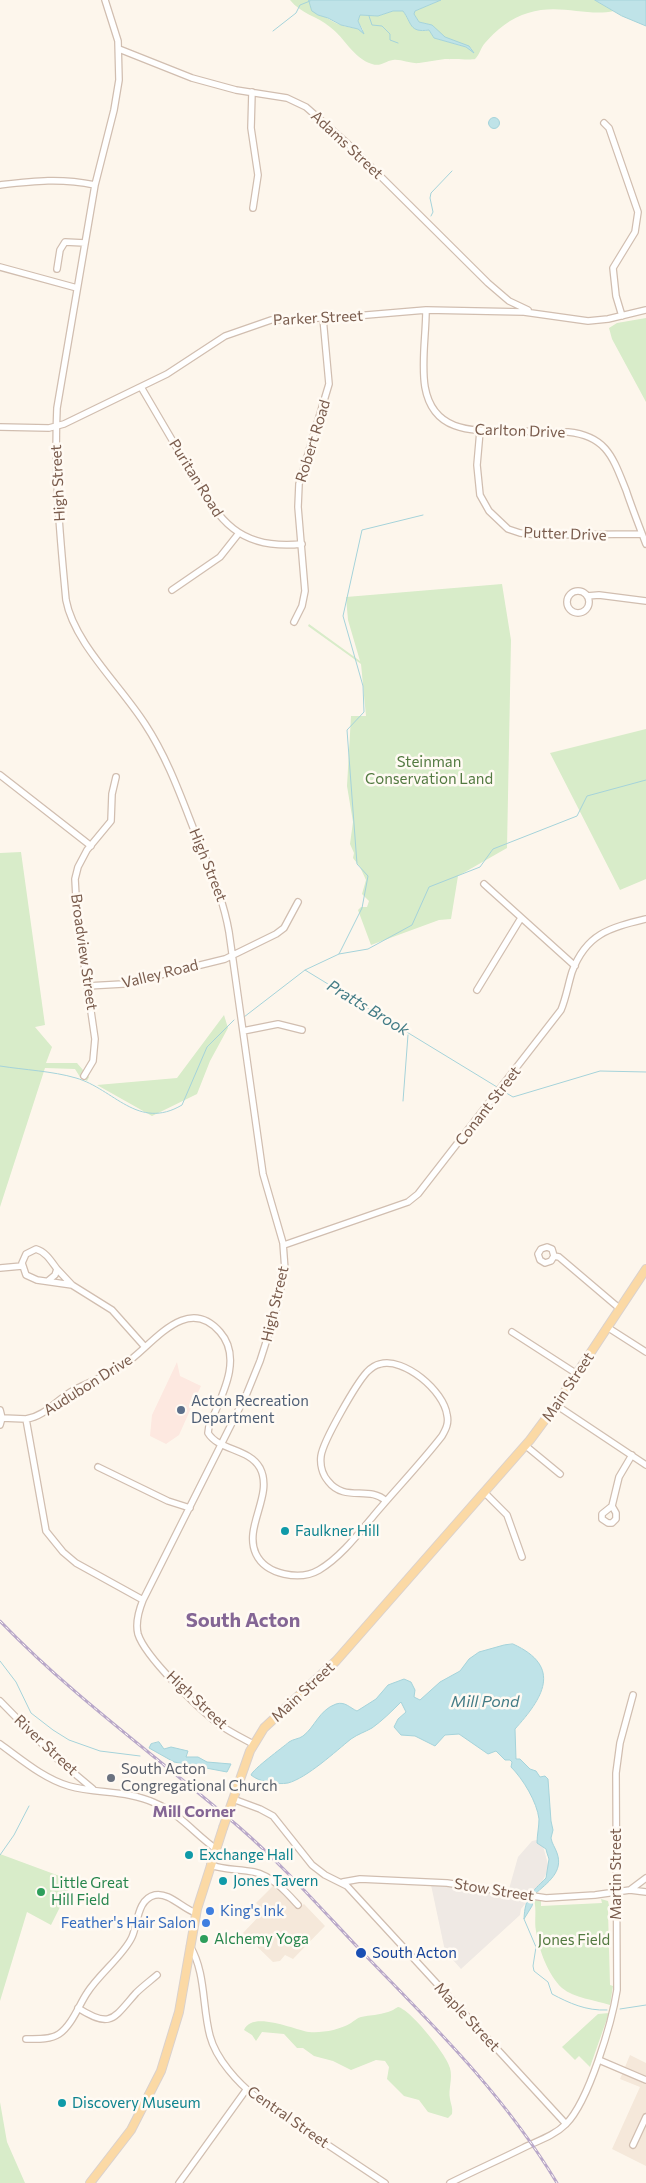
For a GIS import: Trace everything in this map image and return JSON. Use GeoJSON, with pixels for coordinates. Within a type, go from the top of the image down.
{"type":"FeatureCollection","features":[{"type":"Feature","properties":{"kind":"main road","name":"Main Street"},"geometry":{"type":"LineString","coordinates":[[90,2183],[131,2130],[161,2071],[179,2012],[196,1913],[210,1865],[253,1744],[272,1720],[318,1679],[344,1652],[526,1446],[556,1406],[646,1269]]}},
{"type":"Feature","properties":{"kind":"street","name":"High Street"},"geometry":{"type":"LineString","coordinates":[[105,0],[114,25],[119,49],[119,80],[114,110],[95,185],[58,398],[56,426],[60,522],[68,611],[77,633],[126,696],[164,757],[222,895],[263,1174],[284,1245],[284,1270],[275,1314],[260,1361],[222,1443],[143,1600],[139,1611],[137,1628],[141,1641],[148,1653],[214,1720],[253,1744]]}},
{"type":"Feature","properties":{"kind":"street","name":"Adams Street"},"geometry":{"type":"LineString","coordinates":[[119,49],[192,78],[287,98],[306,107],[318,116],[488,283],[510,301],[534,313]]}},
{"type":"Feature","properties":{"kind":"street"},"geometry":{"type":"LineString","coordinates":[[252,92],[251,128],[258,175],[253,208]]}},
{"type":"Feature","properties":{"kind":"street"},"geometry":{"type":"LineString","coordinates":[[604,123],[609,128],[638,212],[635,232],[614,268],[616,296],[622,316]]}},
{"type":"Feature","properties":{"kind":"street"},"geometry":{"type":"LineString","coordinates":[[0,185],[54,179],[95,185]]}},
{"type":"Feature","properties":{"kind":"street"},"geometry":{"type":"LineString","coordinates":[[57,269],[60,250],[65,242],[85,243]]}},
{"type":"Feature","properties":{"kind":"street"},"geometry":{"type":"LineString","coordinates":[[0,267],[77,288]]}},
{"type":"Feature","properties":{"kind":"street","name":"Parker Street"},"geometry":{"type":"LineString","coordinates":[[0,427],[56,426],[142,388],[225,336],[247,327],[278,319],[323,318],[426,310],[534,313],[588,322],[646,310]]}},
{"type":"Feature","properties":{"kind":"street","name":"Carlton Drive"},"geometry":{"type":"LineString","coordinates":[[426,310],[424,378],[428,397],[438,415],[456,427],[480,431],[568,432],[580,433],[595,440],[604,446],[614,460],[646,544]]}},
{"type":"Feature","properties":{"kind":"street","name":"Robert Road"},"geometry":{"type":"LineString","coordinates":[[294,622],[305,598],[298,507],[299,484],[329,384],[323,318]]}},
{"type":"Feature","properties":{"kind":"street","name":"Puritan Road"},"geometry":{"type":"LineString","coordinates":[[142,388],[210,505],[224,523],[247,538],[270,544],[302,544]]}},
{"type":"Feature","properties":{"kind":"street","name":"Putter Drive"},"geometry":{"type":"LineString","coordinates":[[480,431],[477,466],[480,495],[489,511],[508,529],[520,533],[539,535],[642,534]]}},
{"type":"Feature","properties":{"kind":"street"},"geometry":{"type":"LineString","coordinates":[[172,590],[220,557],[239,533]]}},
{"type":"Feature","properties":{"kind":"street"},"geometry":{"type":"LineString","coordinates":[[587,596],[599,594],[646,601]]}},
{"type":"Feature","properties":{"kind":"street"},"geometry":{"type":"LineString","coordinates":[[0,775],[91,846]]}},
{"type":"Feature","properties":{"kind":"street","name":"Broadview Street"},"geometry":{"type":"LineString","coordinates":[[84,1076],[93,1061],[95,1029],[87,986],[75,880],[78,867],[91,846],[111,821],[112,794],[116,777]]}},
{"type":"Feature","properties":{"kind":"street"},"geometry":{"type":"LineString","coordinates":[[484,884],[575,966]]}},
{"type":"Feature","properties":{"kind":"street","name":"Valley Road"},"geometry":{"type":"LineString","coordinates":[[87,986],[124,984],[232,956],[284,928],[298,902]]}},
{"type":"Feature","properties":{"kind":"street"},"geometry":{"type":"LineString","coordinates":[[478,990],[521,918]]}},
{"type":"Feature","properties":{"kind":"street","name":"Conant Street"},"geometry":{"type":"LineString","coordinates":[[284,1245],[408,1202],[418,1194],[561,1010],[575,966],[584,948],[600,934],[646,919]]}},
{"type":"Feature","properties":{"kind":"street"},"geometry":{"type":"LineString","coordinates":[[243,1031],[278,1024],[302,1030]]}},
{"type":"Feature","properties":{"kind":"street"},"geometry":{"type":"LineString","coordinates":[[72,1285],[26,1276],[22,1266],[22,1259],[26,1254],[36,1249],[43,1252],[72,1285],[112,1310],[145,1347]]}},
{"type":"Feature","properties":{"kind":"street"},"geometry":{"type":"LineString","coordinates":[[554,1256],[560,1258],[619,1308]]}},
{"type":"Feature","properties":{"kind":"street"},"geometry":{"type":"LineString","coordinates":[[0,1268],[22,1266]]}},
{"type":"Feature","properties":{"kind":"street"},"geometry":{"type":"LineString","coordinates":[[49,1280],[55,1275],[57,1269]]}},
{"type":"Feature","properties":{"kind":"street","name":"Audubon Drive"},"geometry":{"type":"LineString","coordinates":[[2,1418],[26,1419],[39,1416],[72,1392],[122,1367],[172,1324],[184,1320],[204,1321],[220,1332],[227,1345],[229,1372],[208,1430],[212,1438],[222,1443]]}},
{"type":"Feature","properties":{"kind":"street"},"geometry":{"type":"LineString","coordinates":[[607,1327],[646,1352]]}},
{"type":"Feature","properties":{"kind":"street"},"geometry":{"type":"LineString","coordinates":[[512,1332],[576,1374]]}},
{"type":"Feature","properties":{"kind":"street"},"geometry":{"type":"LineString","coordinates":[[222,1443],[250,1457],[261,1471],[262,1492],[254,1534],[254,1548],[260,1560],[276,1572],[298,1574],[317,1571],[351,1541],[386,1501],[442,1436],[447,1427],[448,1417],[444,1403],[434,1390],[409,1369],[390,1363],[375,1366],[363,1376],[323,1447],[320,1460],[325,1478],[338,1490],[351,1494],[376,1494],[386,1501]]}},
{"type":"Feature","properties":{"kind":"street"},"geometry":{"type":"LineString","coordinates":[[556,1406],[646,1465]]}},
{"type":"Feature","properties":{"kind":"street"},"geometry":{"type":"LineString","coordinates":[[0,1410],[2,1418],[0,1425]]}},
{"type":"Feature","properties":{"kind":"street","name":"Audubon Drive"},"geometry":{"type":"LineString","coordinates":[[26,1419],[46,1531],[63,1552],[76,1563],[143,1600]]}},
{"type":"Feature","properties":{"kind":"street"},"geometry":{"type":"LineString","coordinates":[[526,1446],[560,1474]]}},
{"type":"Feature","properties":{"kind":"street"},"geometry":{"type":"LineString","coordinates":[[612,1506],[619,1475],[632,1456]]}},
{"type":"Feature","properties":{"kind":"street"},"geometry":{"type":"LineString","coordinates":[[98,1467],[168,1501],[190,1508]]}},
{"type":"Feature","properties":{"kind":"street"},"geometry":{"type":"LineString","coordinates":[[485,1493],[507,1515],[522,1557]]}},
{"type":"Feature","properties":{"kind":"street","name":"Martin Street"},"geometry":{"type":"LineString","coordinates":[[450,2183],[549,2136],[566,2124],[578,2107],[598,2060],[614,2008],[617,1990],[617,1764],[620,1741],[634,1695]]}},
{"type":"Feature","properties":{"kind":"street","name":"River Street"},"geometry":{"type":"LineString","coordinates":[[0,1701],[54,1756],[93,1789]]}},
{"type":"Feature","properties":{"kind":"street"},"geometry":{"type":"LineString","coordinates":[[0,1744],[54,1780],[72,1787],[134,1796],[158,1804],[172,1812],[216,1849]]}},
{"type":"Feature","properties":{"kind":"street","name":"Maple Street"},"geometry":{"type":"LineString","coordinates":[[233,1799],[273,1816],[310,1863],[325,1874],[342,1882],[566,2124]]}},
{"type":"Feature","properties":{"kind":"street"},"geometry":{"type":"LineString","coordinates":[[210,1865],[262,1875],[277,1884],[298,1905]]}},
{"type":"Feature","properties":{"kind":"street"},"geometry":{"type":"LineString","coordinates":[[630,1890],[646,1878]]}},
{"type":"Feature","properties":{"kind":"street","name":"Stow Street"},"geometry":{"type":"LineString","coordinates":[[342,1882],[360,1879],[439,1882],[475,1886],[536,1898],[560,1898],[630,1890],[646,1892]]}},
{"type":"Feature","properties":{"kind":"street"},"geometry":{"type":"LineString","coordinates":[[26,2039],[58,2035],[66,2027],[96,1981],[130,1941],[143,1904],[148,1898],[156,1895],[164,1896],[196,1913]]}},
{"type":"Feature","properties":{"kind":"street","name":"Central Street"},"geometry":{"type":"LineString","coordinates":[[190,1946],[196,1958],[201,1976],[212,2042],[227,2066],[246,2090],[385,2183]]}},
{"type":"Feature","properties":{"kind":"street"},"geometry":{"type":"LineString","coordinates":[[78,2008],[98,2019],[111,2018],[121,2012],[138,1991],[157,1975]]}},
{"type":"Feature","properties":{"kind":"street"},"geometry":{"type":"LineString","coordinates":[[598,2060],[646,2080]]}},
{"type":"Feature","properties":{"kind":"street"},"geometry":{"type":"LineString","coordinates":[[179,2183],[246,2090]]}},
{"type":"Feature","properties":{"kind":"street"},"geometry":{"type":"LineString","coordinates":[[633,2145],[646,2117]]}},
{"type":"Feature","properties":{"kind":"shaded area"},"geometry":{"type":"Polygon","coordinates":[[[177,1362],[180,1376],[201,1386],[179,1435],[166,1444],[150,1436],[152,1415],[177,1362]]]}},
{"type":"Feature","properties":{"kind":"shaded area"},"geometry":{"type":"Polygon","coordinates":[[[541,1839],[549,1868],[543,1880],[532,1893],[509,1889],[518,1857],[532,1841],[541,1839]]]}},
{"type":"Feature","properties":{"kind":"shaded area"},"geometry":{"type":"Polygon","coordinates":[[[431,1885],[485,1891],[529,1899],[521,1909],[520,1915],[461,1969],[445,1951],[431,1885]]]}},
{"type":"Feature","properties":{"kind":"shaded area"},"geometry":{"type":"Polygon","coordinates":[[[273,1886],[298,1909],[304,1904],[325,1926],[293,1959],[285,1955],[280,1961],[273,1962],[243,1933],[264,1911],[256,1903],[273,1886]]]}},
{"type":"Feature","properties":{"kind":"shaded area"},"geometry":{"type":"Polygon","coordinates":[[[630,2055],[646,2063],[646,2166],[612,2149],[640,2087],[620,2079],[630,2055]]]}},
{"type":"Feature","properties":{"kind":"green space"},"geometry":{"type":"Polygon","coordinates":[[[290,0],[309,0],[318,15],[338,24],[362,31],[358,21],[360,15],[378,16],[393,11],[403,11],[415,28],[429,30],[434,38],[473,49],[444,37],[432,25],[419,22],[414,14],[415,11],[441,0],[595,0],[614,11],[539,10],[522,15],[504,25],[485,43],[475,59],[445,59],[422,63],[393,60],[375,65],[354,53],[330,27],[299,9],[290,0]]]}},
{"type":"Feature","properties":{"kind":"green space"},"geometry":{"type":"Polygon","coordinates":[[[646,318],[646,402],[612,339],[609,328],[617,323],[646,318]]]}},
{"type":"Feature","properties":{"kind":"green space","name":"Steinman Conservation Land"},"geometry":{"type":"Polygon","coordinates":[[[502,584],[511,640],[507,848],[458,876],[451,919],[439,920],[371,945],[358,910],[361,907],[367,907],[369,901],[362,894],[366,880],[353,858],[354,853],[350,844],[353,822],[347,786],[351,716],[366,716],[361,664],[308,626],[309,624],[360,661],[348,620],[346,597],[502,584]]]}},
{"type":"Feature","properties":{"kind":"green space"},"geometry":{"type":"Polygon","coordinates":[[[646,729],[646,879],[620,890],[550,753],[646,729]]]}},
{"type":"Feature","properties":{"kind":"green space"},"geometry":{"type":"Polygon","coordinates":[[[21,852],[45,1025],[35,1027],[52,1047],[46,1063],[77,1063],[89,1077],[87,1081],[80,1077],[75,1069],[45,1068],[0,1207],[0,853],[21,852]]]}},
{"type":"Feature","properties":{"kind":"green space"},"geometry":{"type":"Polygon","coordinates":[[[224,1015],[228,1028],[210,1061],[197,1094],[152,1116],[97,1085],[177,1078],[224,1015]]]}},
{"type":"Feature","properties":{"kind":"green space"},"geometry":{"type":"Polygon","coordinates":[[[0,1854],[73,1881],[51,1925],[27,1912],[0,2001],[0,1854]]]}},
{"type":"Feature","properties":{"kind":"green space","name":"Jones Field"},"geometry":{"type":"Polygon","coordinates":[[[601,1899],[608,1901],[610,1910],[608,1911],[610,1985],[613,1986],[610,2005],[579,1996],[567,1991],[557,1983],[545,1962],[535,1927],[534,1900],[541,1901],[541,1906],[602,1903],[601,1899]]]}},
{"type":"Feature","properties":{"kind":"green space"},"geometry":{"type":"Polygon","coordinates":[[[398,2007],[419,2024],[442,2053],[450,2068],[452,2114],[448,2118],[428,2112],[419,2100],[404,2096],[387,2079],[389,2067],[385,2061],[376,2060],[351,2070],[333,2061],[314,2056],[303,2048],[297,2048],[284,2034],[262,2032],[256,2041],[252,2035],[244,2030],[249,2024],[264,2021],[309,2032],[325,2031],[341,2028],[360,2017],[385,2013],[398,2007]]]}},
{"type":"Feature","properties":{"kind":"green space"},"geometry":{"type":"Polygon","coordinates":[[[609,2013],[590,2067],[579,2056],[575,2060],[562,2047],[598,2014],[609,2013]]]}},
{"type":"Feature","properties":{"kind":"green space"},"geometry":{"type":"Polygon","coordinates":[[[0,2102],[7,2142],[25,2183],[0,2183],[0,2102]]]}},
{"type":"Feature","properties":{"kind":"water"},"geometry":{"type":"Polygon","coordinates":[[[309,0],[441,0],[415,11],[414,14],[419,22],[432,25],[445,37],[469,46],[474,53],[466,47],[434,38],[429,30],[423,31],[414,28],[403,11],[393,11],[378,16],[360,15],[358,21],[364,34],[358,29],[341,25],[318,15],[312,11],[309,0]]]}},
{"type":"Feature","properties":{"kind":"water"},"geometry":{"type":"Polygon","coordinates":[[[595,0],[646,0],[646,26],[622,16],[595,0]]]}},
{"type":"Feature","properties":{"kind":"water"},"geometry":{"type":"Polygon","coordinates":[[[494,117],[500,123],[494,129],[488,123],[494,117]]]}},
{"type":"Feature","properties":{"kind":"water","name":"Mill Pond"},"geometry":{"type":"Polygon","coordinates":[[[513,1644],[529,1653],[539,1663],[543,1673],[540,1695],[525,1718],[515,1729],[516,1759],[520,1759],[530,1769],[536,1771],[540,1777],[545,1776],[548,1779],[553,1830],[551,1838],[559,1860],[553,1876],[535,1894],[532,1906],[524,1919],[527,1900],[546,1878],[549,1859],[546,1849],[537,1843],[539,1819],[532,1798],[525,1784],[511,1767],[512,1762],[505,1760],[496,1751],[488,1754],[459,1734],[445,1735],[435,1746],[415,1736],[401,1735],[394,1727],[398,1719],[406,1712],[401,1702],[372,1728],[351,1739],[321,1764],[296,1780],[284,1784],[274,1783],[263,1781],[251,1775],[289,1742],[303,1736],[325,1710],[336,1704],[342,1703],[357,1711],[376,1699],[388,1685],[404,1679],[411,1682],[415,1690],[414,1697],[420,1700],[440,1682],[460,1671],[469,1659],[479,1652],[513,1644]]]}},
{"type":"Feature","properties":{"kind":"water"},"geometry":{"type":"Polygon","coordinates":[[[159,1742],[164,1749],[171,1747],[188,1751],[186,1757],[198,1757],[207,1762],[231,1764],[227,1772],[174,1762],[149,1748],[151,1744],[159,1742]]]}},
{"type":"Feature","properties":{"kind":"waterway"},"geometry":{"type":"LineString","coordinates":[[273,31],[296,13],[300,5],[310,1]]}},
{"type":"Feature","properties":{"kind":"waterway"},"geometry":{"type":"LineString","coordinates":[[369,16],[372,25],[382,26],[390,34],[390,40],[398,43]]}},
{"type":"Feature","properties":{"kind":"waterway"},"geometry":{"type":"LineString","coordinates":[[431,216],[433,212],[430,198],[431,193],[452,171]]}},
{"type":"Feature","properties":{"kind":"waterway"},"geometry":{"type":"LineString","coordinates":[[305,970],[339,954],[362,908],[368,876],[357,864],[347,730],[364,712],[363,686],[343,616],[362,530],[423,515]]}},
{"type":"Feature","properties":{"kind":"waterway"},"geometry":{"type":"LineString","coordinates":[[339,954],[368,949],[412,925],[429,887],[480,867],[493,849],[577,816],[587,796],[646,780]]}},
{"type":"Feature","properties":{"kind":"waterway","name":"Pratts Brook"},"geometry":{"type":"LineString","coordinates":[[244,1017],[305,970],[497,1087]]}},
{"type":"Feature","properties":{"kind":"waterway","name":"Pratts Brook"},"geometry":{"type":"LineString","coordinates":[[0,1066],[48,1072],[76,1078],[90,1083],[139,1111],[152,1113],[166,1112],[182,1105],[207,1047],[234,1020]]}},
{"type":"Feature","properties":{"kind":"waterway"},"geometry":{"type":"LineString","coordinates":[[403,1101],[408,1035]]}},
{"type":"Feature","properties":{"kind":"waterway","name":"Pratts Brook"},"geometry":{"type":"LineString","coordinates":[[503,1091],[513,1097],[600,1071],[646,1072]]}},
{"type":"Feature","properties":{"kind":"waterway"},"geometry":{"type":"LineString","coordinates":[[0,1661],[16,1682],[31,1713],[53,1730],[69,1740],[100,1751],[140,1756]]}},
{"type":"Feature","properties":{"kind":"waterway"},"geometry":{"type":"LineString","coordinates":[[0,1855],[14,1835],[29,1806]]}},
{"type":"Feature","properties":{"kind":"waterway"},"geometry":{"type":"LineString","coordinates":[[524,1919],[536,1947],[534,1971],[548,1982],[552,1994],[585,2008],[607,2010]]}},
{"type":"Feature","properties":{"kind":"waterway"},"geometry":{"type":"LineString","coordinates":[[620,2009],[646,2005]]}},
{"type":"Feature","properties":{"kind":"railway"},"geometry":{"type":"LineString","coordinates":[[0,1621],[57,1676],[209,1801],[288,1873],[468,2063],[515,2121],[557,2183]]}},
{"type":"Feature","properties":{"kind":"place","name":"Acton Recreation Department"},"geometry":{"type":"Point","coordinates":[181,1410]}},
{"type":"Feature","properties":{"kind":"place","name":"Faulkner Hill"},"geometry":{"type":"Point","coordinates":[285,1531]}},
{"type":"Feature","properties":{"kind":"place","name":"South Acton Congregational Church"},"geometry":{"type":"Point","coordinates":[111,1778]}},
{"type":"Feature","properties":{"kind":"place","name":"Exchange Hall"},"geometry":{"type":"Point","coordinates":[189,1855]}},
{"type":"Feature","properties":{"kind":"place","name":"Jones Tavern"},"geometry":{"type":"Point","coordinates":[223,1881]}},
{"type":"Feature","properties":{"kind":"place","name":"Little Great Hill Field"},"geometry":{"type":"Point","coordinates":[41,1892]}},
{"type":"Feature","properties":{"kind":"place","name":"King's Ink"},"geometry":{"type":"Point","coordinates":[210,1911]}},
{"type":"Feature","properties":{"kind":"place","name":"Feather's Hair Salon"},"geometry":{"type":"Point","coordinates":[206,1923]}},
{"type":"Feature","properties":{"kind":"place","name":"Alchemy Yoga"},"geometry":{"type":"Point","coordinates":[204,1939]}},
{"type":"Feature","properties":{"kind":"place","name":"South Acton"},"geometry":{"type":"Point","coordinates":[361,1953]}},
{"type":"Feature","properties":{"kind":"place","name":"Discovery Museum"},"geometry":{"type":"Point","coordinates":[62,2103]}},
{"type":"Feature","properties":{"kind":"district","name":"South Acton"},"geometry":{"type":"Point","coordinates":[243,1620]}},
{"type":"Feature","properties":{"kind":"district","name":"Mill Corner"},"geometry":{"type":"Point","coordinates":[194,1812]}}]}
